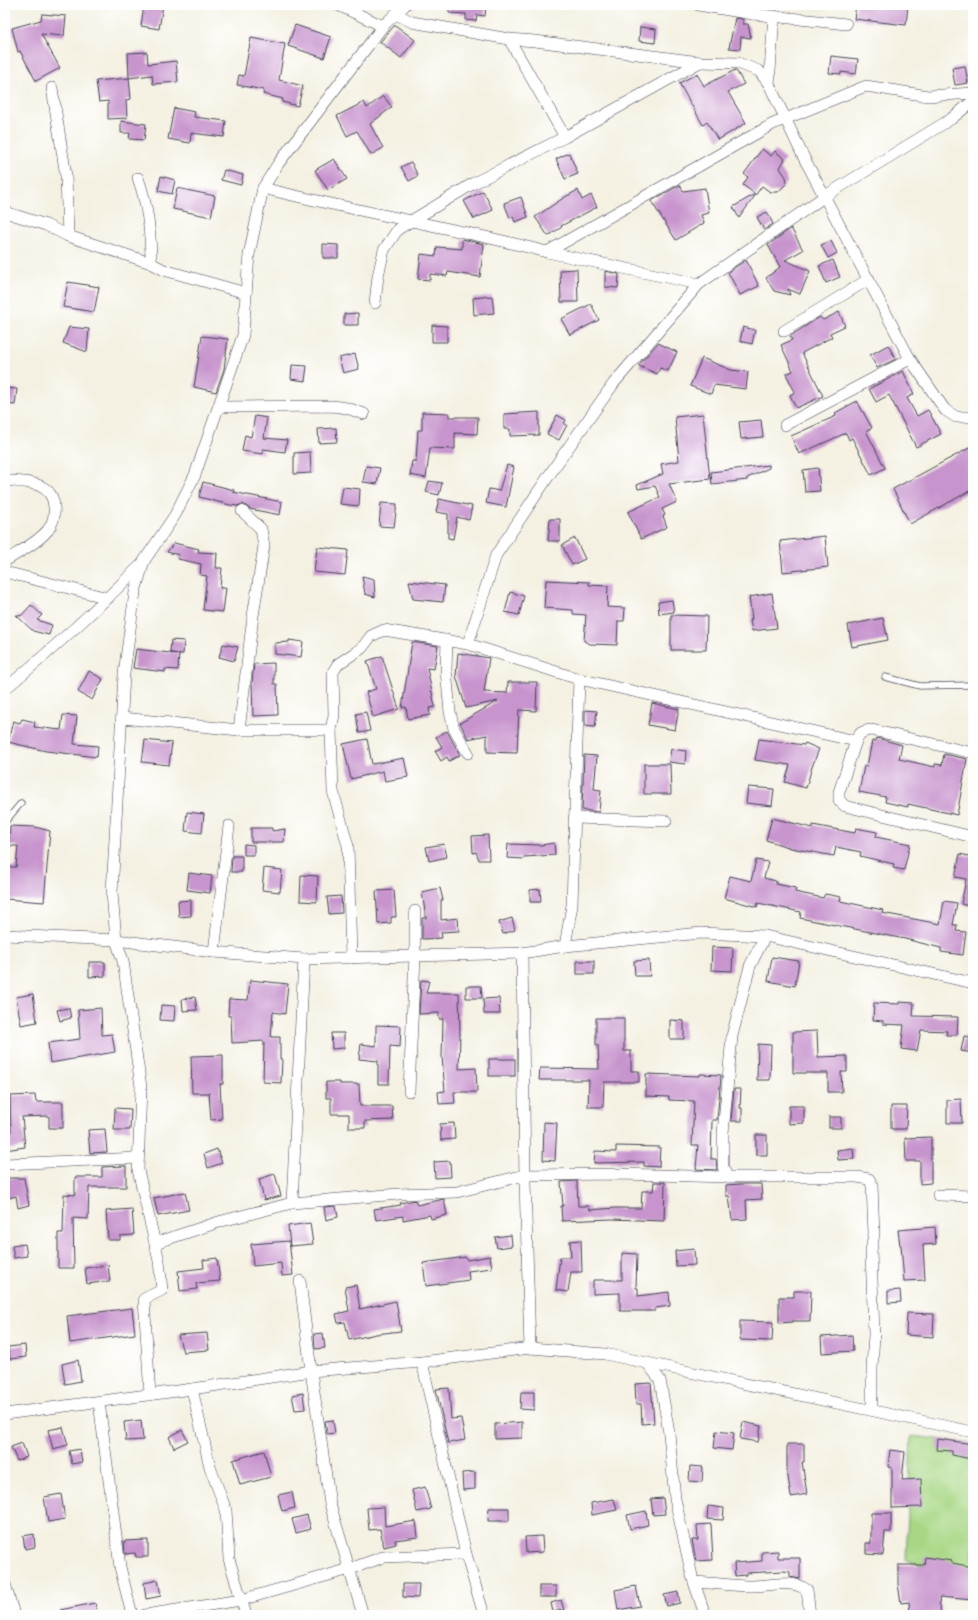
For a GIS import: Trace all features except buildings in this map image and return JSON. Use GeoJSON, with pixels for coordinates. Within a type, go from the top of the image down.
{"type":"FeatureCollection","features":[{"type":"Feature","properties":{"kind":"street"},"geometry":{"type":"LineString","coordinates":[[338,5],[383,26]]}},
{"type":"Feature","properties":{"kind":"street"},"geometry":{"type":"LineString","coordinates":[[5,689],[108,598],[144,562],[174,515],[195,475],[242,335],[249,255],[263,188],[278,164],[383,26],[405,5]]}},
{"type":"Feature","properties":{"kind":"street"},"geometry":{"type":"LineString","coordinates":[[698,5],[753,9],[774,16],[846,24]]}},
{"type":"Feature","properties":{"kind":"street"},"geometry":{"type":"LineString","coordinates":[[396,14],[412,22],[509,39],[536,41],[700,62],[738,63],[759,71],[770,84],[802,154],[910,359],[945,410],[956,417],[973,417]]}},
{"type":"Feature","properties":{"kind":"street"},"geometry":{"type":"LineString","coordinates":[[770,84],[774,16]]}},
{"type":"Feature","properties":{"kind":"street"},"geometry":{"type":"LineString","coordinates":[[509,39],[565,137]]}},
{"type":"Feature","properties":{"kind":"street"},"geometry":{"type":"LineString","coordinates":[[375,303],[378,276],[384,250],[398,229],[474,183],[565,137],[700,62]]}},
{"type":"Feature","properties":{"kind":"street"},"geometry":{"type":"LineString","coordinates":[[547,252],[773,124],[866,86],[928,96],[973,93]]}},
{"type":"Feature","properties":{"kind":"street"},"geometry":{"type":"LineString","coordinates":[[52,88],[66,176],[68,236]]}},
{"type":"Feature","properties":{"kind":"street"},"geometry":{"type":"LineString","coordinates":[[468,644],[496,555],[556,465],[614,383],[699,284],[825,196],[951,119],[973,101]]}},
{"type":"Feature","properties":{"kind":"street"},"geometry":{"type":"LineString","coordinates":[[138,178],[144,194],[150,224],[151,263]]}},
{"type":"Feature","properties":{"kind":"street"},"geometry":{"type":"LineString","coordinates":[[263,188],[312,200],[503,240],[547,252],[699,284]]}},
{"type":"Feature","properties":{"kind":"street"},"geometry":{"type":"LineString","coordinates":[[5,212],[46,225],[68,236],[151,263],[164,270],[246,293]]}},
{"type":"Feature","properties":{"kind":"street"},"geometry":{"type":"LineString","coordinates":[[784,330],[868,279]]}},
{"type":"Feature","properties":{"kind":"street"},"geometry":{"type":"LineString","coordinates":[[785,425],[910,359]]}},
{"type":"Feature","properties":{"kind":"street"},"geometry":{"type":"LineString","coordinates":[[219,407],[332,406],[347,408],[364,414]]}},
{"type":"Feature","properties":{"kind":"street"},"geometry":{"type":"LineString","coordinates":[[5,561],[47,531],[52,523],[55,511],[54,502],[49,490],[36,484],[12,481]]}},
{"type":"Feature","properties":{"kind":"street"},"geometry":{"type":"LineString","coordinates":[[239,730],[253,616],[264,546],[260,529],[242,511]]}},
{"type":"Feature","properties":{"kind":"street"},"geometry":{"type":"LineString","coordinates":[[144,562],[135,592],[124,674],[112,892],[116,940],[123,961],[141,1087],[138,1170],[159,1261],[162,1290],[144,1299],[150,1395]]}},
{"type":"Feature","properties":{"kind":"street"},"geometry":{"type":"LineString","coordinates":[[5,572],[108,598]]}},
{"type":"Feature","properties":{"kind":"street"},"geometry":{"type":"LineString","coordinates":[[352,958],[348,846],[333,791],[331,730],[334,715],[333,672],[338,664],[362,648],[372,636],[384,630],[468,644],[579,679],[856,741]]}},
{"type":"Feature","properties":{"kind":"street"},"geometry":{"type":"LineString","coordinates":[[447,640],[446,670],[450,712],[454,729],[468,753]]}},
{"type":"Feature","properties":{"kind":"street"},"geometry":{"type":"LineString","coordinates":[[566,946],[572,905],[579,679]]}},
{"type":"Feature","properties":{"kind":"street"},"geometry":{"type":"LineString","coordinates":[[122,718],[239,730],[331,730]]}},
{"type":"Feature","properties":{"kind":"street"},"geometry":{"type":"LineString","coordinates":[[973,753],[872,730],[864,731],[858,734],[839,792],[839,800],[845,806],[973,837]]}},
{"type":"Feature","properties":{"kind":"street"},"geometry":{"type":"LineString","coordinates":[[574,818],[666,821]]}},
{"type":"Feature","properties":{"kind":"street"},"geometry":{"type":"LineString","coordinates":[[214,952],[229,826]]}},
{"type":"Feature","properties":{"kind":"street"},"geometry":{"type":"LineString","coordinates":[[409,1091],[415,956],[415,911]]}},
{"type":"Feature","properties":{"kind":"street"},"geometry":{"type":"LineString","coordinates":[[5,935],[116,940],[214,952],[304,959],[522,953],[566,946],[701,933],[765,936],[973,983]]}},
{"type":"Feature","properties":{"kind":"street"},"geometry":{"type":"LineString","coordinates":[[727,1177],[724,1167],[723,1133],[732,1036],[750,966],[765,936]]}},
{"type":"Feature","properties":{"kind":"street"},"geometry":{"type":"LineString","coordinates":[[522,953],[525,1175],[530,1348]]}},
{"type":"Feature","properties":{"kind":"street"},"geometry":{"type":"LineString","coordinates":[[292,1203],[304,959]]}},
{"type":"Feature","properties":{"kind":"street"},"geometry":{"type":"LineString","coordinates":[[5,1164],[138,1158]]}},
{"type":"Feature","properties":{"kind":"street"},"geometry":{"type":"LineString","coordinates":[[155,1243],[222,1221],[292,1203],[399,1194],[457,1192],[525,1175],[620,1174],[727,1177],[857,1177],[869,1179],[872,1185],[874,1234],[871,1251],[874,1334],[872,1409]]}},
{"type":"Feature","properties":{"kind":"street"},"geometry":{"type":"LineString","coordinates":[[938,1195],[973,1196]]}},
{"type":"Feature","properties":{"kind":"street"},"geometry":{"type":"LineString","coordinates":[[300,1281],[330,1504],[363,1615]]}},
{"type":"Feature","properties":{"kind":"street"},"geometry":{"type":"LineString","coordinates":[[5,1414],[150,1395],[311,1371],[422,1362],[530,1348],[605,1354],[872,1409],[973,1432]]}},
{"type":"Feature","properties":{"kind":"street"},"geometry":{"type":"LineString","coordinates":[[422,1362],[466,1554],[484,1615]]}},
{"type":"Feature","properties":{"kind":"street"},"geometry":{"type":"LineString","coordinates":[[648,1364],[660,1380],[669,1433],[675,1499],[694,1582],[705,1615]]}},
{"type":"Feature","properties":{"kind":"street"},"geometry":{"type":"LineString","coordinates":[[192,1389],[210,1467],[226,1510],[230,1559],[246,1615]]}},
{"type":"Feature","properties":{"kind":"street"},"geometry":{"type":"LineString","coordinates":[[99,1402],[120,1567],[132,1615]]}},
{"type":"Feature","properties":{"kind":"street"},"geometry":{"type":"LineString","coordinates":[[145,1615],[241,1600],[383,1557],[466,1554]]}},
{"type":"Feature","properties":{"kind":"street"},"geometry":{"type":"LineString","coordinates":[[694,1582],[748,1586],[788,1584],[800,1586],[807,1590],[810,1615]]}},
{"type":"Feature","properties":{"kind":"street"},"geometry":{"type":"LineString","coordinates":[[5,1584],[14,1615]]}},
{"type":"Feature","properties":{"kind":"lane"},"geometry":{"type":"LineString","coordinates":[[885,677],[920,686],[973,685]]}},
{"type":"Feature","properties":{"kind":"lane"},"geometry":{"type":"LineString","coordinates":[[5,822],[21,803]]}},
{"type":"Feature","properties":{"kind":"green space"},"geometry":{"type":"Polygon","coordinates":[[[911,1436],[973,1444],[973,1576],[906,1561],[911,1436]]]}}]}
